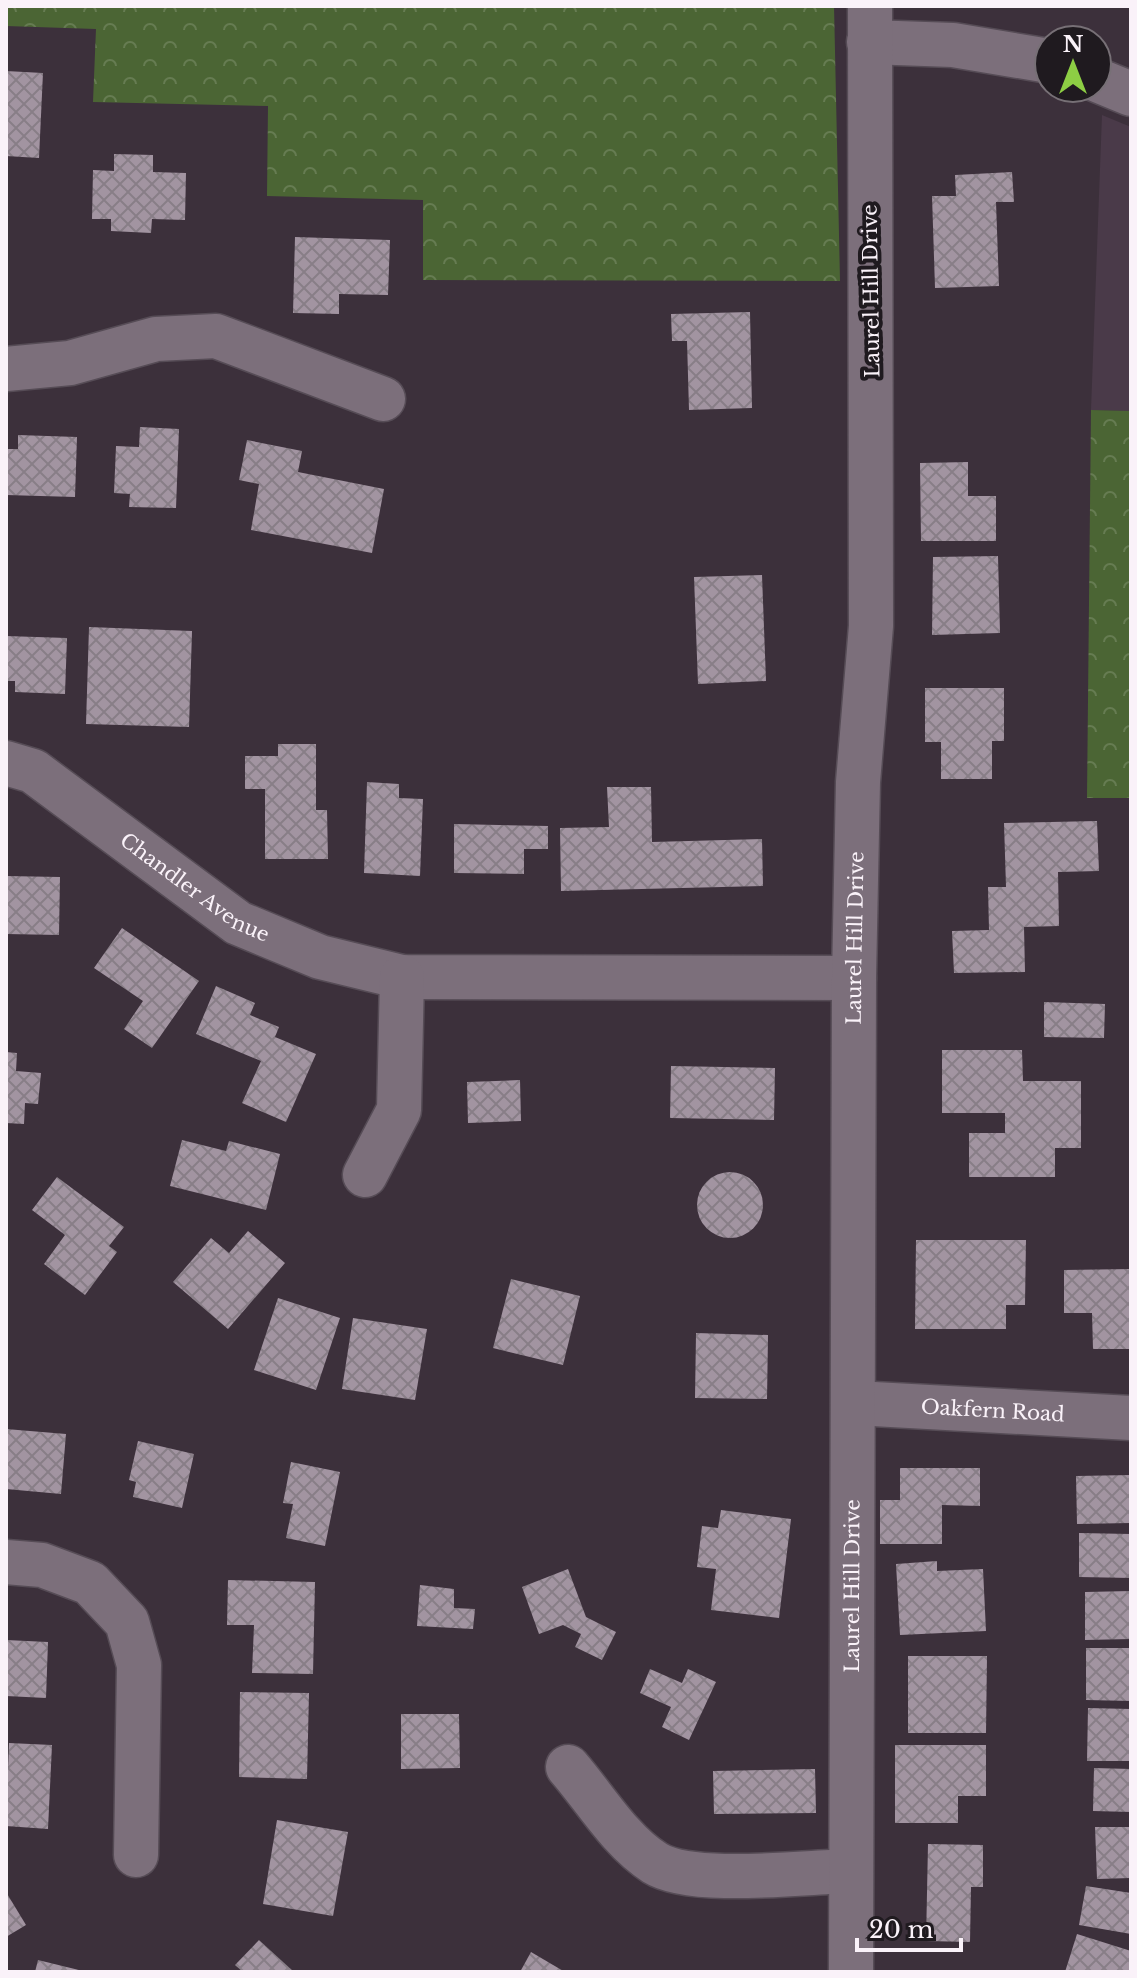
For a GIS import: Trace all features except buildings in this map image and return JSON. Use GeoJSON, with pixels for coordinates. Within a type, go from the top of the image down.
{"type":"FeatureCollection","features":[{"type":"Feature","properties":{"kind":"street"},"geometry":{"type":"LineString","coordinates":[[870,24],[953,45],[1033,58]]}},
{"type":"Feature","properties":{"kind":"street","name":"Laurel Hill Drive"},"geometry":{"type":"LineString","coordinates":[[851,1972],[854,978],[858,782],[871,626],[873,246],[868,167],[870,24]]}},
{"type":"Feature","properties":{"kind":"street"},"geometry":{"type":"LineString","coordinates":[[6,369],[70,363],[156,339],[216,336],[383,399]]}},
{"type":"Feature","properties":{"kind":"street","name":"Chandler Avenue"},"geometry":{"type":"LineString","coordinates":[[6,763],[33,771],[238,923],[320,957],[402,977],[854,978]]}},
{"type":"Feature","properties":{"kind":"street"},"geometry":{"type":"LineString","coordinates":[[365,1175],[399,1110],[402,977]]}},
{"type":"Feature","properties":{"kind":"street","name":"Oakfern Road"},"geometry":{"type":"LineString","coordinates":[[855,1403],[1131,1418]]}},
{"type":"Feature","properties":{"kind":"street"},"geometry":{"type":"LineString","coordinates":[[6,1562],[42,1565],[90,1583],[127,1622],[139,1665],[136,1855]]}},
{"type":"Feature","properties":{"kind":"street"},"geometry":{"type":"LineString","coordinates":[[568,1767],[636,1848],[658,1865],[699,1876],[850,1871]]}},
{"type":"Feature","properties":{"kind":"shaded area"},"geometry":{"type":"Polygon","coordinates":[[[1102,115],[1131,127],[1131,411],[1091,410],[1102,115]]]}},
{"type":"Feature","properties":{"kind":"green space"},"geometry":{"type":"Polygon","coordinates":[[[6,6],[834,6],[840,281],[423,280],[423,200],[267,196],[268,106],[93,102],[96,29],[6,26],[6,6]]]}},
{"type":"Feature","properties":{"kind":"green space"},"geometry":{"type":"Polygon","coordinates":[[[1091,410],[1131,411],[1131,798],[1087,798],[1091,410]]]}}]}
